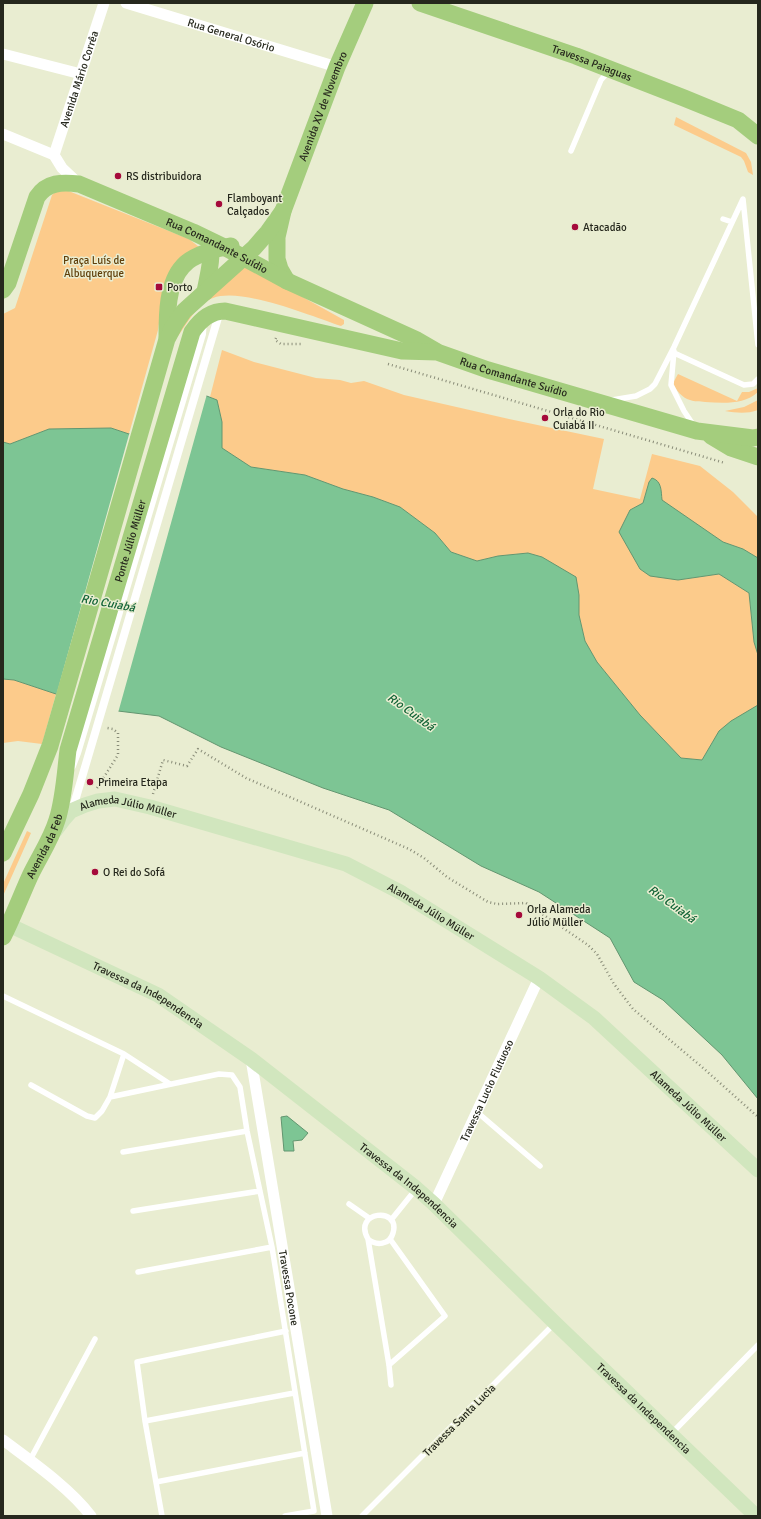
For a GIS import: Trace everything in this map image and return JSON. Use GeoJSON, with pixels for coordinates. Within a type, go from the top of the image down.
{"type":"FeatureCollection","features":[{"type":"Feature","properties":{"kind":"main road","name":"Avenida XV de Novembro"},"geometry":{"type":"LineString","coordinates":[[283,211],[336,67],[365,3]]}},
{"type":"Feature","properties":{"kind":"main road","name":"Travessa Paiaguas"},"geometry":{"type":"LineString","coordinates":[[420,3],[576,56],[684,98],[738,120],[758,136]]}},
{"type":"Feature","properties":{"kind":"main road"},"geometry":{"type":"LineString","coordinates":[[6,287],[37,197],[46,187],[70,183],[79,184]]}},
{"type":"Feature","properties":{"kind":"main road","name":"Rua Comandante Suídio"},"geometry":{"type":"LineString","coordinates":[[79,184],[215,246],[243,257],[287,281],[417,340],[438,352],[488,370],[701,432]]}},
{"type":"Feature","properties":{"kind":"main road"},"geometry":{"type":"LineString","coordinates":[[167,339],[184,311],[268,232],[283,211]]}},
{"type":"Feature","properties":{"kind":"main road"},"geometry":{"type":"LineString","coordinates":[[283,211],[278,237],[277,259],[280,269],[287,281]]}},
{"type":"Feature","properties":{"kind":"main road"},"geometry":{"type":"LineString","coordinates":[[167,339],[170,293],[182,266],[215,246],[247,242],[268,232]]}},
{"type":"Feature","properties":{"kind":"main road"},"geometry":{"type":"LineString","coordinates":[[205,292],[215,246]]}},
{"type":"Feature","properties":{"kind":"main road","name":"Rua Comandante Suídio"},"geometry":{"type":"LineString","coordinates":[[199,328],[214,312],[220,311],[245,314],[402,351],[438,352]]}},
{"type":"Feature","properties":{"kind":"main road","name":"Ponte Júlio Müller"},"geometry":{"type":"LineString","coordinates":[[72,752],[199,328]]}},
{"type":"Feature","properties":{"kind":"main road","name":"Ponte Júlio Müller"},"geometry":{"type":"LineString","coordinates":[[3,853],[31,794],[50,746],[167,339]]}},
{"type":"Feature","properties":{"kind":"main road"},"geometry":{"type":"LineString","coordinates":[[701,432],[753,438],[758,437]]}},
{"type":"Feature","properties":{"kind":"main road"},"geometry":{"type":"LineString","coordinates":[[701,432],[731,448],[758,457]]}},
{"type":"Feature","properties":{"kind":"main road","name":"Avenida da Feb"},"geometry":{"type":"LineString","coordinates":[[5,928],[50,838],[57,820],[72,752]]}},
{"type":"Feature","properties":{"kind":"main road","name":"Alameda Júlio Müller"},"geometry":{"type":"LineString","coordinates":[[50,838],[71,811],[98,801],[115,799],[150,806],[346,864],[402,893],[539,978],[594,1018],[758,1170]]}},
{"type":"Feature","properties":{"kind":"main road","name":"Travessa da Independencia"},"geometry":{"type":"LineString","coordinates":[[5,928],[158,995],[251,1059],[416,1188],[755,1516]]}},
{"type":"Feature","properties":{"kind":"street","name":"Avenida Mário Corrêa"},"geometry":{"type":"LineString","coordinates":[[54,155],[104,3]]}},
{"type":"Feature","properties":{"kind":"street","name":"Rua General Osório"},"geometry":{"type":"LineString","coordinates":[[126,3],[336,67]]}},
{"type":"Feature","properties":{"kind":"street"},"geometry":{"type":"LineString","coordinates":[[3,54],[81,74]]}},
{"type":"Feature","properties":{"kind":"street"},"geometry":{"type":"LineString","coordinates":[[3,134],[54,155]]}},
{"type":"Feature","properties":{"kind":"street","name":"Rua Comandante Suídio"},"geometry":{"type":"LineString","coordinates":[[54,155],[66,173],[79,184]]}},
{"type":"Feature","properties":{"kind":"street"},"geometry":{"type":"LineString","coordinates":[[71,811],[220,311]]}},
{"type":"Feature","properties":{"kind":"street","name":"Travessa Lucio Flutuoso"},"geometry":{"type":"LineString","coordinates":[[434,1204],[539,978]]}},
{"type":"Feature","properties":{"kind":"street","name":"Travessa Pocone"},"geometry":{"type":"LineString","coordinates":[[251,1059],[327,1516]]}},
{"type":"Feature","properties":{"kind":"street"},"geometry":{"type":"LineString","coordinates":[[3,1440],[82,1503],[91,1516]]}},
{"type":"Feature","properties":{"kind":"lane"},"geometry":{"type":"LineString","coordinates":[[571,151],[601,80],[610,70]]}},
{"type":"Feature","properties":{"kind":"lane"},"geometry":{"type":"LineString","coordinates":[[598,403],[636,396],[650,389],[655,384],[673,351],[743,199],[758,345]]}},
{"type":"Feature","properties":{"kind":"lane"},"geometry":{"type":"LineString","coordinates":[[723,219],[732,222]]}},
{"type":"Feature","properties":{"kind":"lane"},"geometry":{"type":"LineString","coordinates":[[673,351],[744,385],[753,384],[758,379]]}},
{"type":"Feature","properties":{"kind":"lane"},"geometry":{"type":"LineString","coordinates":[[673,351],[671,385],[684,411],[701,432]]}},
{"type":"Feature","properties":{"kind":"lane"},"geometry":{"type":"LineString","coordinates":[[3,996],[124,1054],[170,1084]]}},
{"type":"Feature","properties":{"kind":"lane"},"geometry":{"type":"LineString","coordinates":[[31,1085],[87,1116],[95,1118],[102,1111],[110,1097],[124,1054]]}},
{"type":"Feature","properties":{"kind":"lane"},"geometry":{"type":"LineString","coordinates":[[110,1097],[219,1074],[232,1075],[240,1087],[247,1130],[272,1247],[286,1331],[294,1393],[314,1511],[286,1516]]}},
{"type":"Feature","properties":{"kind":"lane"},"geometry":{"type":"LineString","coordinates":[[477,1112],[540,1166]]}},
{"type":"Feature","properties":{"kind":"lane"},"geometry":{"type":"LineString","coordinates":[[123,1152],[247,1130]]}},
{"type":"Feature","properties":{"kind":"lane"},"geometry":{"type":"LineString","coordinates":[[391,1220],[416,1188]]}},
{"type":"Feature","properties":{"kind":"lane"},"geometry":{"type":"LineString","coordinates":[[133,1211],[260,1191]]}},
{"type":"Feature","properties":{"kind":"lane"},"geometry":{"type":"LineString","coordinates":[[349,1204],[369,1218]]}},
{"type":"Feature","properties":{"kind":"lane"},"geometry":{"type":"LineString","coordinates":[[368,1238],[372,1242],[381,1244],[390,1239],[394,1232],[394,1227],[391,1220],[382,1215],[373,1216],[369,1218],[365,1226],[391,1385]]}},
{"type":"Feature","properties":{"kind":"lane"},"geometry":{"type":"LineString","coordinates":[[389,1366],[445,1316],[390,1239]]}},
{"type":"Feature","properties":{"kind":"lane"},"geometry":{"type":"LineString","coordinates":[[138,1272],[272,1247]]}},
{"type":"Feature","properties":{"kind":"lane","name":"Travessa Santa Lucia"},"geometry":{"type":"LineString","coordinates":[[362,1516],[555,1323]]}},
{"type":"Feature","properties":{"kind":"lane"},"geometry":{"type":"LineString","coordinates":[[162,1516],[145,1421],[138,1362],[286,1331]]}},
{"type":"Feature","properties":{"kind":"lane"},"geometry":{"type":"LineString","coordinates":[[30,1460],[95,1339]]}},
{"type":"Feature","properties":{"kind":"lane"},"geometry":{"type":"LineString","coordinates":[[671,1434],[758,1345]]}},
{"type":"Feature","properties":{"kind":"lane"},"geometry":{"type":"LineString","coordinates":[[145,1421],[294,1393]]}},
{"type":"Feature","properties":{"kind":"lane"},"geometry":{"type":"LineString","coordinates":[[156,1482],[305,1453]]}},
{"type":"Feature","properties":{"kind":"path"},"geometry":{"type":"LineString","coordinates":[[382,363],[729,464]]}},
{"type":"Feature","properties":{"kind":"path"},"geometry":{"type":"LineString","coordinates":[[150,806],[163,760],[187,766],[198,749],[246,778],[409,849],[424,858],[447,877],[488,902],[497,904],[526,903],[588,944],[597,954],[614,984],[632,1009],[702,1067],[758,1117]]}},
{"type":"Feature","properties":{"kind":"green space"},"geometry":{"type":"Polygon","coordinates":[[[676,117],[746,153],[751,162],[753,175],[748,172],[741,157],[674,125],[676,117]]]}},
{"type":"Feature","properties":{"kind":"green space","name":"Praça Luís de Albuquerque"},"geometry":{"type":"Polygon","coordinates":[[[66,190],[189,239],[199,247],[160,316],[158,330],[129,434],[111,428],[49,429],[10,444],[3,442],[3,314],[15,308],[52,195],[55,192],[66,190]]]}},
{"type":"Feature","properties":{"kind":"green space"},"geometry":{"type":"Polygon","coordinates":[[[243,264],[344,320],[344,324],[341,326],[258,299],[241,296],[226,296],[213,298],[197,309],[178,336],[177,332],[202,300],[243,264]]]}},
{"type":"Feature","properties":{"kind":"green space"},"geometry":{"type":"Polygon","coordinates":[[[222,350],[254,362],[316,378],[340,380],[351,383],[364,381],[404,395],[604,439],[593,489],[640,499],[652,454],[700,466],[733,492],[758,517],[758,558],[743,549],[723,542],[661,500],[660,484],[649,482],[643,503],[630,510],[632,554],[640,569],[678,580],[719,574],[749,593],[754,642],[758,655],[758,705],[748,711],[713,741],[702,760],[681,758],[640,715],[597,662],[585,641],[579,615],[579,595],[575,577],[542,557],[528,553],[498,556],[477,561],[451,552],[435,533],[400,507],[305,475],[251,467],[222,448],[222,422],[217,400],[210,397],[222,350]]]}},
{"type":"Feature","properties":{"kind":"green space"},"geometry":{"type":"Polygon","coordinates":[[[678,374],[737,401],[742,392],[749,392],[758,388],[758,392],[746,399],[733,402],[719,403],[693,401],[682,396],[674,386],[673,383],[678,374]]]}},
{"type":"Feature","properties":{"kind":"green space"},"geometry":{"type":"Polygon","coordinates":[[[758,400],[758,410],[742,413],[725,411],[744,407],[758,400]]]}},
{"type":"Feature","properties":{"kind":"green space"},"geometry":{"type":"Polygon","coordinates":[[[3,679],[14,680],[56,694],[42,744],[18,741],[3,743],[3,679]]]}},
{"type":"Feature","properties":{"kind":"green space"},"geometry":{"type":"Polygon","coordinates":[[[27,831],[31,833],[3,896],[3,884],[27,831]]]}},
{"type":"Feature","properties":{"kind":"water","name":"Rio Cuiabá"},"geometry":{"type":"Polygon","coordinates":[[[199,393],[217,400],[222,422],[222,448],[251,467],[305,475],[400,507],[435,533],[451,552],[477,561],[498,556],[528,553],[542,557],[576,577],[579,595],[579,615],[585,641],[597,662],[640,715],[681,758],[702,760],[719,731],[731,721],[758,705],[758,1099],[722,1055],[663,1000],[634,982],[610,938],[539,892],[481,866],[389,810],[323,788],[221,747],[159,716],[118,711],[56,694],[14,680],[3,679],[3,442],[10,444],[49,429],[111,428],[129,434],[199,393]]]}},
{"type":"Feature","properties":{"kind":"water"},"geometry":{"type":"Polygon","coordinates":[[[652,478],[658,481],[662,500],[723,542],[743,549],[758,558],[758,655],[754,642],[749,593],[719,574],[678,580],[650,576],[640,569],[619,532],[630,510],[643,503],[649,482],[652,478]]]}},
{"type":"Feature","properties":{"kind":"water"},"geometry":{"type":"Polygon","coordinates":[[[287,1116],[308,1133],[302,1140],[293,1141],[294,1151],[284,1151],[281,1117],[287,1116]]]}},
{"type":"Feature","properties":{"kind":"pier"},"geometry":{"type":"Polygon","coordinates":[[[199,392],[207,394],[118,713],[56,696],[130,431],[146,420],[163,401],[182,394],[199,392]]]}},
{"type":"Feature","properties":{"kind":"place","name":"RS distribuidora"},"geometry":{"type":"Point","coordinates":[118,176]}},
{"type":"Feature","properties":{"kind":"place","name":"Flamboyant Calçados"},"geometry":{"type":"Point","coordinates":[219,204]}},
{"type":"Feature","properties":{"kind":"place","name":"Atacadão"},"geometry":{"type":"Point","coordinates":[575,227]}},
{"type":"Feature","properties":{"kind":"place","name":"Porto"},"geometry":{"type":"Point","coordinates":[159,287]}},
{"type":"Feature","properties":{"kind":"place","name":"Orla do Rio Cuiabá II"},"geometry":{"type":"Point","coordinates":[545,418]}},
{"type":"Feature","properties":{"kind":"place","name":"Primeira Etapa"},"geometry":{"type":"Point","coordinates":[90,782]}},
{"type":"Feature","properties":{"kind":"place","name":"O Rei do Sofá"},"geometry":{"type":"Point","coordinates":[95,872]}},
{"type":"Feature","properties":{"kind":"place","name":"Orla Alameda Júlio Müller"},"geometry":{"type":"Point","coordinates":[519,915]}}]}
